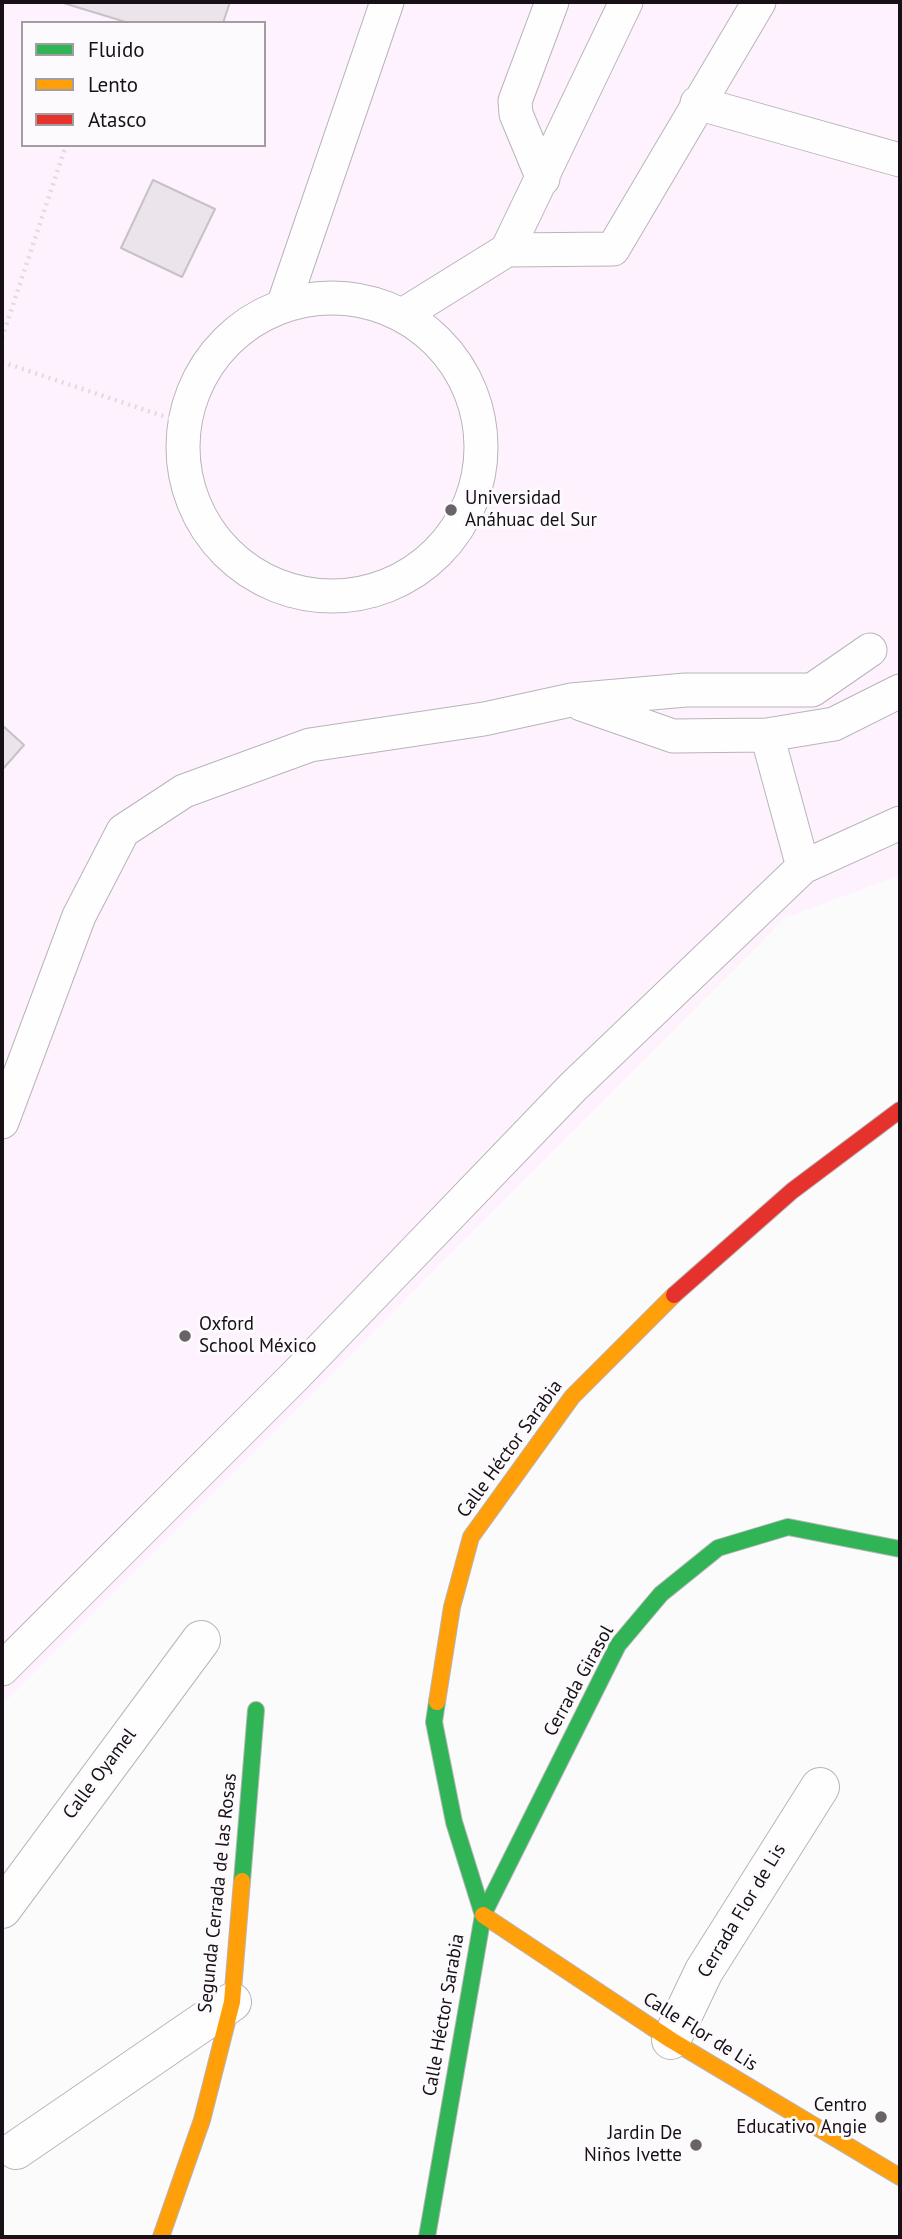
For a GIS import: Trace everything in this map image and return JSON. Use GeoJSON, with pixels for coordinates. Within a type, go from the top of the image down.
{"type":"FeatureCollection","features":[{"type":"Feature","properties":{"kind":"street","name":"Calle Héctor Sarabia"},"geometry":{"type":"LineString","coordinates":[[427,2237],[483,1915],[454,1822],[434,1722],[452,1607],[471,1537],[572,1397],[599,1369],[681,1288],[792,1191],[900,1110]]}},
{"type":"Feature","properties":{"kind":"street","name":"Cerrada Girasol"},"geometry":{"type":"LineString","coordinates":[[483,1915],[618,1645],[661,1594],[718,1548],[788,1527],[900,1549]]}},
{"type":"Feature","properties":{"kind":"street","name":"Calle Oyamel"},"geometry":{"type":"LineString","coordinates":[[2,1909],[201,1640]]}},
{"type":"Feature","properties":{"kind":"street","name":"Segunda Cerrada de las Rosas"},"geometry":{"type":"LineString","coordinates":[[161,2237],[202,2120],[232,2002],[256,1710]]}},
{"type":"Feature","properties":{"kind":"street","name":"Cerrada Flor de Lis"},"geometry":{"type":"LineString","coordinates":[[671,2040],[704,1971],[820,1787]]}},
{"type":"Feature","properties":{"kind":"street","name":"Calle Flor de Lis"},"geometry":{"type":"LineString","coordinates":[[483,1915],[671,2040],[900,2177]]}},
{"type":"Feature","properties":{"kind":"street"},"geometry":{"type":"LineString","coordinates":[[16,2150],[232,2002]]}},
{"type":"Feature","properties":{"kind":"lane"},"geometry":{"type":"LineString","coordinates":[[284,303],[387,2]]}},
{"type":"Feature","properties":{"kind":"lane"},"geometry":{"type":"LineString","coordinates":[[543,179],[516,114],[515,102],[552,2]]}},
{"type":"Feature","properties":{"kind":"lane"},"geometry":{"type":"LineString","coordinates":[[404,314],[507,250],[625,2]]}},
{"type":"Feature","properties":{"kind":"lane"},"geometry":{"type":"LineString","coordinates":[[507,250],[613,249],[759,2]]}},
{"type":"Feature","properties":{"kind":"lane"},"geometry":{"type":"LineString","coordinates":[[697,103],[900,160]]}},
{"type":"Feature","properties":{"kind":"lane"},"geometry":{"type":"LineString","coordinates":[[346,296],[404,314],[447,348],[473,395],[483,450],[471,506],[440,553],[394,586],[314,599],[237,569],[189,504],[181,422],[216,348],[284,303],[346,296]]}},
{"type":"Feature","properties":{"kind":"lane"},"geometry":{"type":"LineString","coordinates":[[2,1122],[79,916],[123,831],[184,791],[310,745],[484,719],[571,700],[686,690],[812,690],[870,650]]}},
{"type":"Feature","properties":{"kind":"lane"},"geometry":{"type":"LineString","coordinates":[[673,736],[686,690]]}},
{"type":"Feature","properties":{"kind":"lane"},"geometry":{"type":"LineString","coordinates":[[571,700],[673,736],[767,734],[834,724],[900,691]]}},
{"type":"Feature","properties":{"kind":"lane"},"geometry":{"type":"LineString","coordinates":[[767,734],[803,867]]}},
{"type":"Feature","properties":{"kind":"lane"},"geometry":{"type":"LineString","coordinates":[[2,1669],[296,1375],[573,1087],[803,867],[900,823]]}},
{"type":"Feature","properties":{"kind":"path"},"geometry":{"type":"LineString","coordinates":[[2,338],[65,147]]}},
{"type":"Feature","properties":{"kind":"path"},"geometry":{"type":"LineString","coordinates":[[2,362],[181,422]]}},
{"type":"Feature","properties":{"kind":"shaded area","name":"Universidad Anáhuac del Sur"},"geometry":{"type":"Polygon","coordinates":[[[2,2],[900,2],[900,875],[785,918],[2,1705],[2,2]]]}},
{"type":"Feature","properties":{"kind":"building"},"geometry":{"type":"Polygon","coordinates":[[[60,2],[230,2],[224,21],[122,21],[60,2]]]}},
{"type":"Feature","properties":{"kind":"building"},"geometry":{"type":"Polygon","coordinates":[[[153,180],[215,209],[182,277],[121,248],[153,180]]]}},
{"type":"Feature","properties":{"kind":"building"},"geometry":{"type":"Polygon","coordinates":[[[2,725],[24,745],[2,770],[2,725]]]}},
{"type":"Feature","properties":{"kind":"traffic: fast"},"geometry":{"type":"LineString","coordinates":[[483,1915],[618,1645],[661,1594],[718,1548],[788,1527],[900,1549]]}},
{"type":"Feature","properties":{"kind":"traffic: fast"},"geometry":{"type":"LineString","coordinates":[[427,2237],[483,1915],[454,1822],[434,1722],[437,1702]]}},
{"type":"Feature","properties":{"kind":"traffic: fast"},"geometry":{"type":"LineString","coordinates":[[242,1881],[256,1710]]}},
{"type":"Feature","properties":{"kind":"traffic: slow"},"geometry":{"type":"LineString","coordinates":[[437,1702],[452,1607],[471,1537],[572,1397],[674,1295]]}},
{"type":"Feature","properties":{"kind":"traffic: slow"},"geometry":{"type":"LineString","coordinates":[[161,2237],[202,2120],[232,2002],[242,1881]]}},
{"type":"Feature","properties":{"kind":"traffic: slow"},"geometry":{"type":"LineString","coordinates":[[483,1915],[671,2040],[900,2177]]}},
{"type":"Feature","properties":{"kind":"traffic: jam"},"geometry":{"type":"LineString","coordinates":[[674,1295],[792,1191],[900,1110]]}},
{"type":"Feature","properties":{"kind":"place","name":"Universidad Anáhuac del Sur"},"geometry":{"type":"Point","coordinates":[451,510]}},
{"type":"Feature","properties":{"kind":"place","name":"Oxford School México"},"geometry":{"type":"Point","coordinates":[185,1336]}},
{"type":"Feature","properties":{"kind":"place","name":"Centro Educativo Angie"},"geometry":{"type":"Point","coordinates":[881,2117]}},
{"type":"Feature","properties":{"kind":"place","name":"Jardin De Niños Ivette"},"geometry":{"type":"Point","coordinates":[696,2145]}}]}
